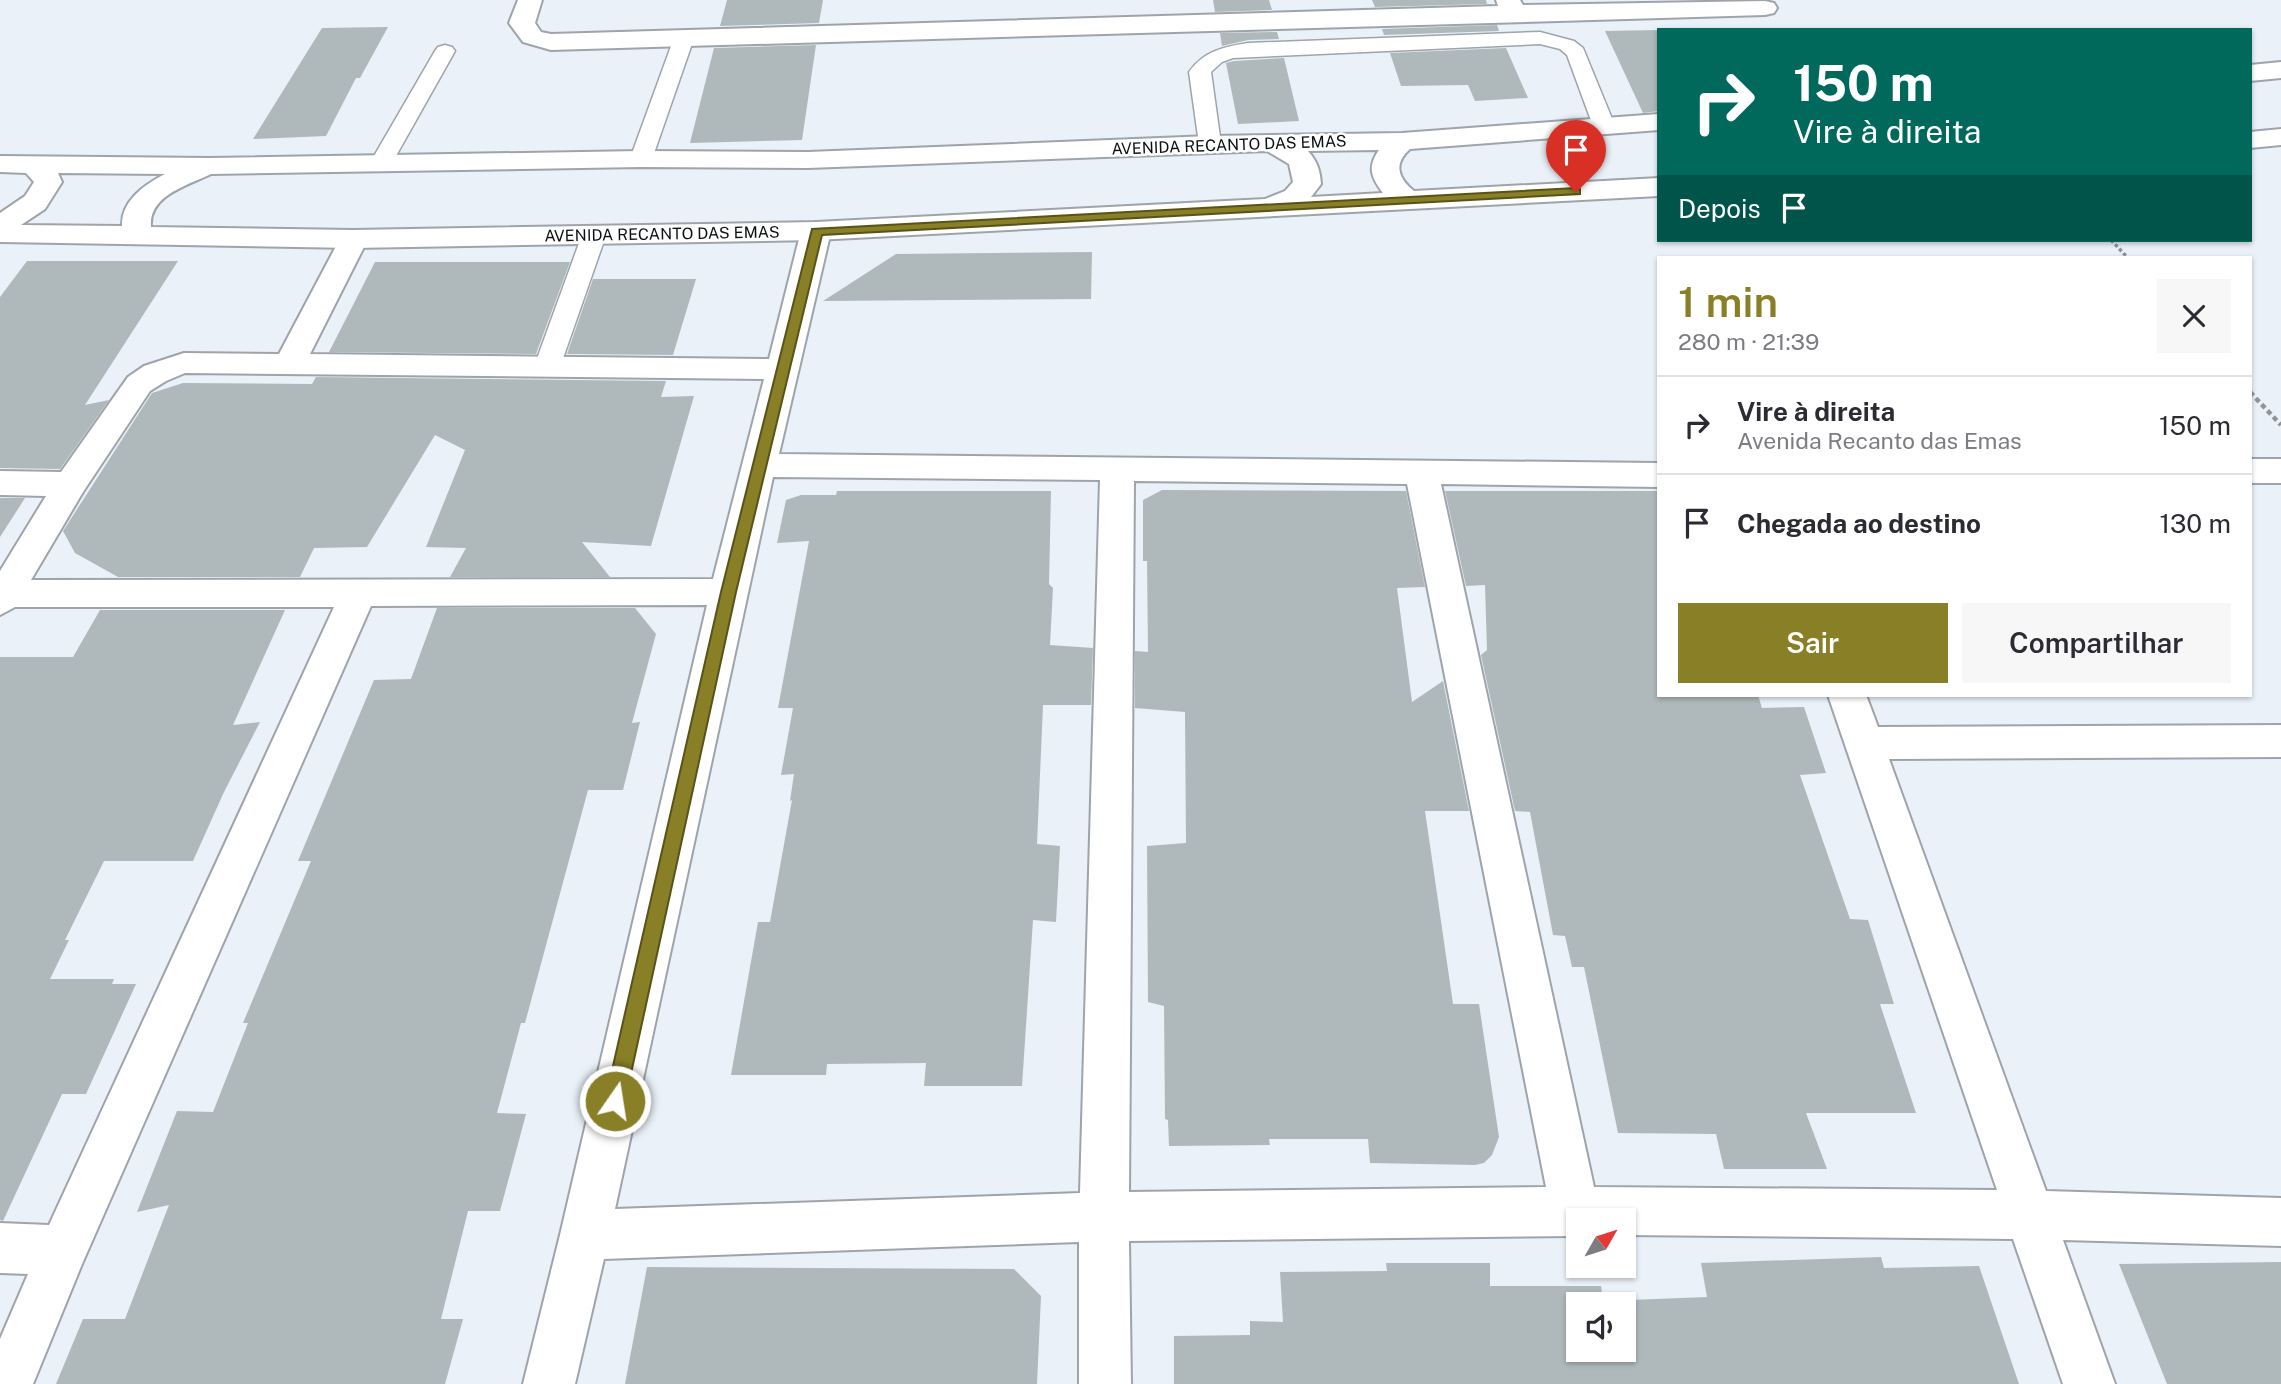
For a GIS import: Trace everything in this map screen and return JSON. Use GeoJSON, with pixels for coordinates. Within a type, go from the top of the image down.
{"type":"FeatureCollection","features":[{"type":"Feature","properties":{"kind":"street"},"geometry":{"type":"LineString","coordinates":[[530,0],[522,23],[526,31],[539,41],[684,38],[959,20],[1511,7],[1556,12],[1767,12]]}},
{"type":"Feature","properties":{"kind":"street"},"geometry":{"type":"LineString","coordinates":[[2252,73],[2281,70]]}},
{"type":"Feature","properties":{"kind":"street","name":"AVENIDA RECANTO DAS EMAS"},"geometry":{"type":"LineString","coordinates":[[0,164],[209,166],[642,159],[808,160],[1210,144],[1402,141],[1657,122]]}},
{"type":"Feature","properties":{"kind":"street"},"geometry":{"type":"LineString","coordinates":[[2252,140],[2281,137]]}},
{"type":"Feature","properties":{"kind":"street"},"geometry":{"type":"LineString","coordinates":[[1402,141],[1388,152],[1383,166],[1387,180],[1396,192],[1410,202]]}},
{"type":"Feature","properties":{"kind":"street"},"geometry":{"type":"LineString","coordinates":[[1269,143],[1287,149],[1301,158],[1308,169],[1307,184],[1295,197],[1273,206]]}},
{"type":"Feature","properties":{"kind":"street"},"geometry":{"type":"LineString","coordinates":[[0,224],[27,210],[44,195],[48,182],[43,172],[31,164]]}},
{"type":"Feature","properties":{"kind":"street"},"geometry":{"type":"LineString","coordinates":[[139,236],[134,226],[136,215],[143,203],[159,188],[209,166]]}},
{"type":"Feature","properties":{"kind":"street","name":"AVENIDA RECANTO DAS EMAS"},"geometry":{"type":"LineString","coordinates":[[0,233],[353,239],[816,231],[1657,187]]}},
{"type":"Feature","properties":{"kind":"street"},"geometry":{"type":"LineString","coordinates":[[548,1384],[585,1235],[728,592],[816,231]]}},
{"type":"Feature","properties":{"kind":"street"},"geometry":{"type":"LineString","coordinates":[[289,365],[353,239]]}},
{"type":"Feature","properties":{"kind":"street"},"geometry":{"type":"LineString","coordinates":[[2,598],[71,484],[139,384],[149,376],[184,363],[782,369]]}},
{"type":"Feature","properties":{"kind":"street"},"geometry":{"type":"LineString","coordinates":[[759,465],[1657,475]]}},
{"type":"Feature","properties":{"kind":"street"},"geometry":{"type":"LineString","coordinates":[[1105,1384],[1104,1217],[1117,468]]}},
{"type":"Feature","properties":{"kind":"street"},"geometry":{"type":"LineString","coordinates":[[2252,471],[2281,471]]}},
{"type":"Feature","properties":{"kind":"street"},"geometry":{"type":"LineString","coordinates":[[1422,474],[1574,1208]]}},
{"type":"Feature","properties":{"kind":"street"},"geometry":{"type":"LineString","coordinates":[[0,483],[71,484]]}},
{"type":"Feature","properties":{"kind":"street"},"geometry":{"type":"LineString","coordinates":[[2,598],[359,592],[728,592]]}},
{"type":"Feature","properties":{"kind":"street"},"geometry":{"type":"LineString","coordinates":[[7,1384],[63,1250],[359,592]]}},
{"type":"Feature","properties":{"kind":"street"},"geometry":{"type":"LineString","coordinates":[[1848,697],[2089,1384]]}},
{"type":"Feature","properties":{"kind":"street"},"geometry":{"type":"LineString","coordinates":[[1865,743],[2281,741]]}},
{"type":"Feature","properties":{"kind":"street"},"geometry":{"type":"LineString","coordinates":[[585,1235],[1104,1217],[1566,1212]]}},
{"type":"Feature","properties":{"kind":"street"},"geometry":{"type":"LineString","coordinates":[[1636,1212],[2030,1213],[2281,1222]]}},
{"type":"Feature","properties":{"kind":"street"},"geometry":{"type":"LineString","coordinates":[[0,1248],[63,1250]]}},
{"type":"Feature","properties":{"kind":"lane"},"geometry":{"type":"LineString","coordinates":[[1556,12],[1576,52],[1604,126]]}},
{"type":"Feature","properties":{"kind":"lane"},"geometry":{"type":"LineString","coordinates":[[642,159],[684,38]]}},
{"type":"Feature","properties":{"kind":"lane"},"geometry":{"type":"LineString","coordinates":[[1210,144],[1200,72],[1206,63],[1233,51],[1540,38],[1567,45],[1576,52]]}},
{"type":"Feature","properties":{"kind":"lane"},"geometry":{"type":"LineString","coordinates":[[381,163],[445,51]]}},
{"type":"Feature","properties":{"kind":"lane"},"geometry":{"type":"LineString","coordinates":[[547,367],[594,235]]}},
{"type":"Feature","properties":{"kind":"path"},"geometry":{"type":"LineString","coordinates":[[2113,242],[2126,256]]}},
{"type":"Feature","properties":{"kind":"path"},"geometry":{"type":"LineString","coordinates":[[2252,394],[2281,425]]}},
{"type":"Feature","properties":{"kind":"building"},"geometry":{"type":"Polygon","coordinates":[[[727,0],[823,0],[819,23],[720,26],[727,0]]]}},
{"type":"Feature","properties":{"kind":"building"},"geometry":{"type":"Polygon","coordinates":[[[1213,0],[1269,0],[1272,10],[1215,12],[1213,0]]]}},
{"type":"Feature","properties":{"kind":"building"},"geometry":{"type":"Polygon","coordinates":[[[1372,0],[1486,0],[1487,4],[1375,7],[1372,0]]]}},
{"type":"Feature","properties":{"kind":"building"},"geometry":{"type":"Polygon","coordinates":[[[1497,25],[1499,31],[1384,35],[1382,29],[1497,25]]]}},
{"type":"Feature","properties":{"kind":"building"},"geometry":{"type":"Polygon","coordinates":[[[388,27],[360,78],[356,78],[326,136],[253,139],[322,28],[388,27]]]}},
{"type":"Feature","properties":{"kind":"building"},"geometry":{"type":"Polygon","coordinates":[[[1657,30],[1657,111],[1643,113],[1605,31],[1657,30]]]}},
{"type":"Feature","properties":{"kind":"building"},"geometry":{"type":"Polygon","coordinates":[[[1277,32],[1279,39],[1248,40],[1222,46],[1220,33],[1277,32]]]}},
{"type":"Feature","properties":{"kind":"building"},"geometry":{"type":"Polygon","coordinates":[[[816,45],[802,140],[690,143],[714,48],[816,45]]]}},
{"type":"Feature","properties":{"kind":"building"},"geometry":{"type":"Polygon","coordinates":[[[1506,48],[1528,98],[1475,101],[1468,85],[1401,86],[1390,53],[1506,48]]]}},
{"type":"Feature","properties":{"kind":"building"},"geometry":{"type":"Polygon","coordinates":[[[1284,58],[1299,121],[1238,124],[1226,63],[1284,58]]]}},
{"type":"Feature","properties":{"kind":"building"},"geometry":{"type":"Polygon","coordinates":[[[1092,252],[1091,299],[823,301],[896,254],[1092,252]]]}},
{"type":"Feature","properties":{"kind":"building"},"geometry":{"type":"Polygon","coordinates":[[[27,261],[178,261],[85,405],[109,400],[60,469],[0,468],[0,297],[27,261]]]}},
{"type":"Feature","properties":{"kind":"building"},"geometry":{"type":"Polygon","coordinates":[[[375,262],[570,262],[536,354],[329,352],[375,262]]]}},
{"type":"Feature","properties":{"kind":"building"},"geometry":{"type":"Polygon","coordinates":[[[593,279],[696,279],[673,355],[567,354],[593,279]]]}},
{"type":"Feature","properties":{"kind":"building"},"geometry":{"type":"Polygon","coordinates":[[[316,377],[666,381],[661,397],[694,396],[651,546],[582,542],[610,577],[450,577],[466,548],[426,547],[465,450],[435,435],[367,547],[314,548],[300,577],[118,577],[75,553],[63,531],[152,393],[183,383],[312,384],[316,377]]]}},
{"type":"Feature","properties":{"kind":"building"},"geometry":{"type":"Polygon","coordinates":[[[1162,490],[1406,491],[1425,587],[1397,588],[1412,702],[1443,681],[1469,811],[1425,811],[1453,1004],[1479,1004],[1499,1137],[1492,1155],[1484,1163],[1370,1163],[1368,1139],[1269,1139],[1270,1145],[1169,1146],[1168,1120],[1165,1119],[1164,1006],[1148,1002],[1147,846],[1186,843],[1185,712],[1135,708],[1135,651],[1148,652],[1143,500],[1162,490]]]}},
{"type":"Feature","properties":{"kind":"building"},"geometry":{"type":"Polygon","coordinates":[[[837,491],[1051,491],[1049,584],[1053,588],[1050,645],[1093,648],[1091,705],[1043,705],[1037,844],[1060,846],[1056,922],[1033,920],[1022,1086],[924,1086],[926,1063],[827,1064],[826,1075],[731,1075],[758,922],[770,922],[792,800],[790,801],[794,774],[781,775],[793,708],[778,708],[809,541],[777,543],[786,500],[801,495],[836,495],[837,491]]]}},
{"type":"Feature","properties":{"kind":"building"},"geometry":{"type":"Polygon","coordinates":[[[1445,491],[1657,491],[1657,697],[1759,697],[1762,708],[1804,707],[1826,773],[1800,775],[1850,919],[1868,920],[1894,1004],[1880,1004],[1916,1113],[1806,1113],[1827,1169],[1724,1169],[1716,1134],[1618,1133],[1584,967],[1572,967],[1565,936],[1553,935],[1530,812],[1515,811],[1481,655],[1487,650],[1485,585],[1466,586],[1445,491]]]}},
{"type":"Feature","properties":{"kind":"building"},"geometry":{"type":"Polygon","coordinates":[[[0,498],[25,498],[0,537],[0,498]]]}},
{"type":"Feature","properties":{"kind":"building"},"geometry":{"type":"Polygon","coordinates":[[[437,608],[635,608],[656,634],[632,723],[640,722],[623,790],[588,790],[525,1023],[521,1023],[497,1113],[526,1114],[500,1211],[468,1211],[441,1319],[463,1319],[445,1384],[56,1384],[83,1319],[125,1319],[169,1205],[137,1212],[177,1111],[213,1112],[248,1023],[243,1023],[311,861],[298,861],[374,680],[411,679],[437,608]]]}},
{"type":"Feature","properties":{"kind":"building"},"geometry":{"type":"Polygon","coordinates":[[[100,610],[285,610],[233,725],[260,722],[193,861],[104,861],[65,940],[69,940],[50,979],[114,979],[112,984],[136,984],[86,1094],[62,1094],[3,1221],[0,1220],[0,657],[73,657],[100,610]]]}},
{"type":"Feature","properties":{"kind":"building"},"geometry":{"type":"Polygon","coordinates":[[[1881,1257],[1884,1268],[1979,1266],[2019,1384],[1174,1384],[1174,1336],[1250,1335],[1250,1321],[1283,1322],[1280,1272],[1387,1271],[1386,1263],[1490,1263],[1490,1286],[1601,1286],[1602,1292],[1566,1292],[1566,1362],[1636,1362],[1636,1300],[1707,1297],[1701,1263],[1881,1257]]]}},
{"type":"Feature","properties":{"kind":"building"},"geometry":{"type":"Polygon","coordinates":[[[2281,1262],[2281,1384],[2167,1384],[2119,1264],[2281,1262]]]}},
{"type":"Feature","properties":{"kind":"building"},"geometry":{"type":"Polygon","coordinates":[[[647,1267],[1014,1269],[1041,1296],[1037,1384],[625,1384],[647,1267]]]}},
{"type":"Feature","properties":{"kind":"route"},"geometry":{"type":"LineString","coordinates":[[615,1101],[728,592],[816,231],[1576,192]]}}]}
